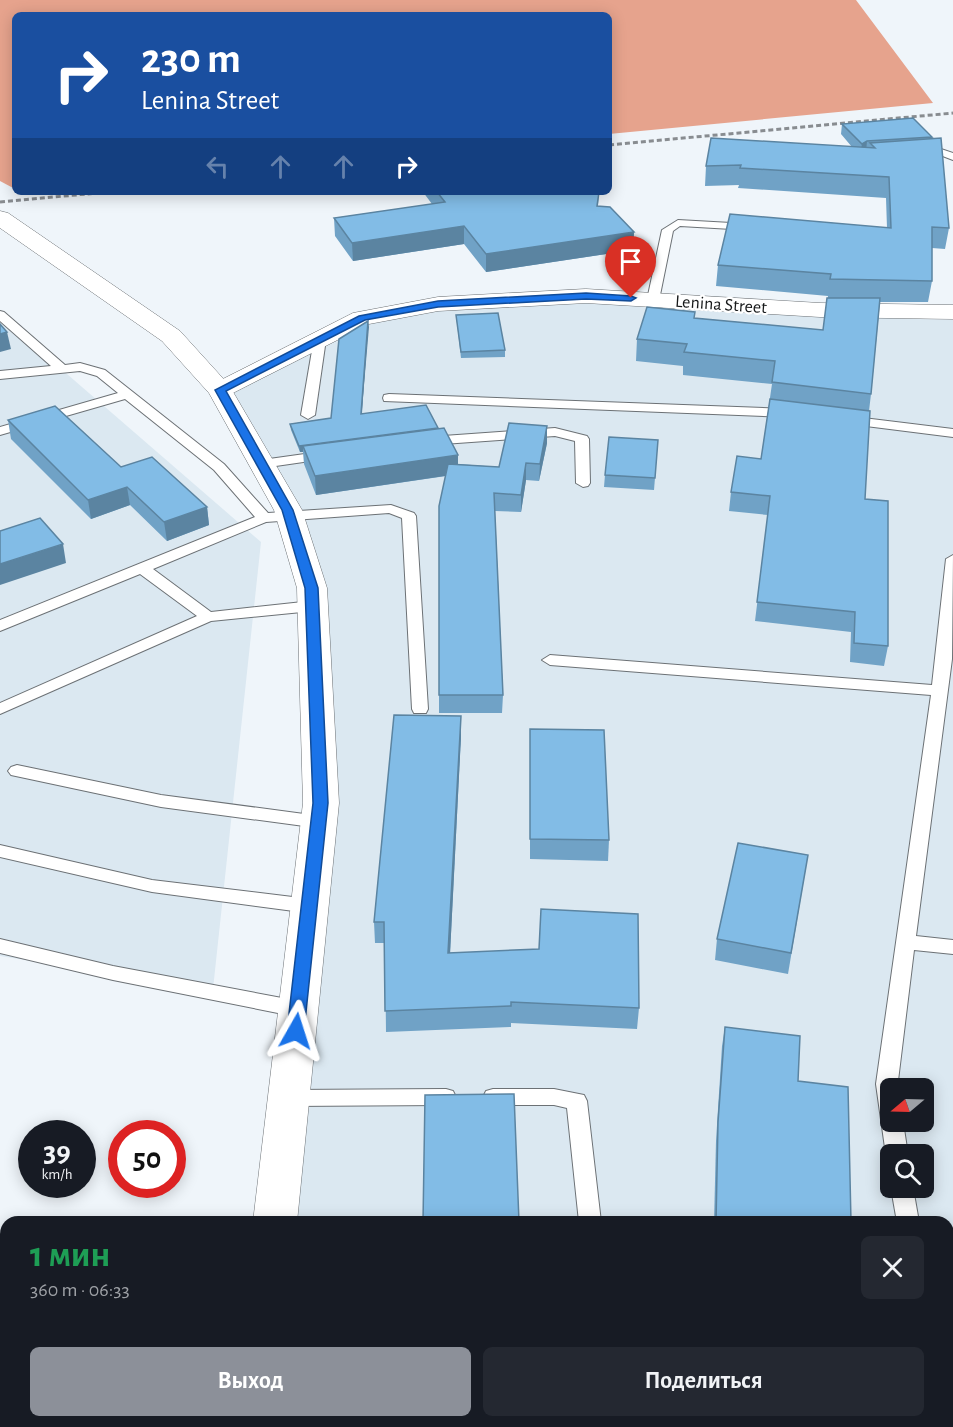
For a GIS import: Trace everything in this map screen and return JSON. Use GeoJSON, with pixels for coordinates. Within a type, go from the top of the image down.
{"type":"FeatureCollection","features":[{"type":"Feature","properties":{"kind":"main road"},"geometry":{"type":"LineString","coordinates":[[0,218],[171,336],[220,390],[262,464],[277,518],[312,588],[321,803],[276,1216]]}},
{"type":"Feature","properties":{"kind":"main road","name":"Lenina Street"},"geometry":{"type":"LineString","coordinates":[[220,390],[362,318],[438,304],[586,296],[820,310],[953,312]]}},
{"type":"Feature","properties":{"kind":"lane"},"geometry":{"type":"LineString","coordinates":[[909,154],[941,152],[953,157]]}},
{"type":"Feature","properties":{"kind":"lane"},"geometry":{"type":"LineString","coordinates":[[653,300],[668,230],[673,226],[678,223],[758,227]]}},
{"type":"Feature","properties":{"kind":"lane"},"geometry":{"type":"LineString","coordinates":[[0,315],[62,369]]}},
{"type":"Feature","properties":{"kind":"lane"},"geometry":{"type":"LineString","coordinates":[[308,414],[320,339]]}},
{"type":"Feature","properties":{"kind":"lane"},"geometry":{"type":"LineString","coordinates":[[0,375],[80,367],[101,373],[219,467],[277,518]]}},
{"type":"Feature","properties":{"kind":"lane"},"geometry":{"type":"LineString","coordinates":[[0,431],[128,394]]}},
{"type":"Feature","properties":{"kind":"lane"},"geometry":{"type":"LineString","coordinates":[[389,398],[773,411],[807,415]]}},
{"type":"Feature","properties":{"kind":"lane"},"geometry":{"type":"LineString","coordinates":[[829,418],[953,433]]}},
{"type":"Feature","properties":{"kind":"lane"},"geometry":{"type":"LineString","coordinates":[[415,442],[555,432],[582,439],[583,483]]}},
{"type":"Feature","properties":{"kind":"lane"},"geometry":{"type":"LineString","coordinates":[[262,464],[344,452]]}},
{"type":"Feature","properties":{"kind":"lane"},"geometry":{"type":"LineString","coordinates":[[0,626],[142,568],[277,518],[391,509],[410,516],[420,709]]}},
{"type":"Feature","properties":{"kind":"lane"},"geometry":{"type":"LineString","coordinates":[[887,1078],[940,691],[948,659],[953,560]]}},
{"type":"Feature","properties":{"kind":"lane"},"geometry":{"type":"LineString","coordinates":[[142,568],[208,617]]}},
{"type":"Feature","properties":{"kind":"lane"},"geometry":{"type":"LineString","coordinates":[[0,709],[208,617],[312,606]]}},
{"type":"Feature","properties":{"kind":"lane"},"geometry":{"type":"LineString","coordinates":[[550,660],[940,691]]}},
{"type":"Feature","properties":{"kind":"lane"},"geometry":{"type":"LineString","coordinates":[[17,771],[161,801],[319,822]]}},
{"type":"Feature","properties":{"kind":"lane"},"geometry":{"type":"LineString","coordinates":[[0,851],[152,886],[309,906]]}},
{"type":"Feature","properties":{"kind":"lane"},"geometry":{"type":"LineString","coordinates":[[905,942],[953,947]]}},
{"type":"Feature","properties":{"kind":"lane"},"geometry":{"type":"LineString","coordinates":[[0,946],[113,974],[298,1009]]}},
{"type":"Feature","properties":{"kind":"lane"},"geometry":{"type":"LineString","coordinates":[[288,1098],[554,1097],[577,1101],[589,1216]]}},
{"type":"Feature","properties":{"kind":"lane"},"geometry":{"type":"LineString","coordinates":[[904,1198],[907,1216]]}},
{"type":"Feature","properties":{"kind":"shaded area"},"geometry":{"type":"Polygon","coordinates":[[[0,0],[856,0],[933,103],[612,134],[612,12],[12,12],[12,187],[0,181],[0,0]]]}},
{"type":"Feature","properties":{"kind":"shaded area"},"geometry":{"type":"Polygon","coordinates":[[[584,300],[813,316],[953,320],[953,1216],[288,1216],[332,801],[324,590],[233,392],[367,322],[436,308],[584,300]]]}},
{"type":"Feature","properties":{"kind":"shaded area"},"geometry":{"type":"Polygon","coordinates":[[[0,316],[261,542],[213,989],[0,956],[0,316]]]}},
{"type":"Feature","properties":{"kind":"building"},"geometry":{"type":"Polygon","coordinates":[[[913,118],[932,137],[867,141],[862,144],[842,124],[913,118]]]}},
{"type":"Feature","properties":{"kind":"building"},"geometry":{"type":"Polygon","coordinates":[[[711,138],[875,148],[870,143],[941,138],[949,228],[932,227],[932,281],[830,279],[831,274],[718,265],[730,214],[891,228],[889,177],[740,168],[741,165],[706,166],[711,138]]]}},
{"type":"Feature","properties":{"kind":"building"},"geometry":{"type":"Polygon","coordinates":[[[439,195],[599,195],[597,206],[610,207],[634,232],[486,254],[464,226],[352,243],[334,218],[445,202],[439,195]]]}},
{"type":"Feature","properties":{"kind":"building"},"geometry":{"type":"Polygon","coordinates":[[[827,298],[880,298],[871,394],[772,382],[775,361],[684,352],[687,344],[637,339],[647,307],[695,312],[694,318],[823,330],[827,298]]]}},
{"type":"Feature","properties":{"kind":"building"},"geometry":{"type":"Polygon","coordinates":[[[498,313],[505,350],[461,352],[456,315],[498,313]]]}},
{"type":"Feature","properties":{"kind":"building"},"geometry":{"type":"Polygon","coordinates":[[[368,321],[361,414],[426,405],[438,428],[299,446],[290,424],[331,418],[339,339],[368,321]]]}},
{"type":"Feature","properties":{"kind":"building"},"geometry":{"type":"Polygon","coordinates":[[[0,324],[7,332],[0,334],[0,324]]]}},
{"type":"Feature","properties":{"kind":"building"},"geometry":{"type":"Polygon","coordinates":[[[770,399],[870,411],[865,499],[888,501],[888,646],[854,643],[855,612],[757,602],[770,496],[731,492],[737,456],[761,459],[770,399]]]}},
{"type":"Feature","properties":{"kind":"building"},"geometry":{"type":"Polygon","coordinates":[[[55,406],[121,467],[152,457],[207,507],[164,522],[127,487],[88,500],[8,420],[55,406]]]}},
{"type":"Feature","properties":{"kind":"building"},"geometry":{"type":"Polygon","coordinates":[[[509,423],[547,426],[540,464],[526,463],[521,495],[494,493],[503,695],[439,695],[439,506],[448,464],[499,467],[509,423]]]}},
{"type":"Feature","properties":{"kind":"building"},"geometry":{"type":"Polygon","coordinates":[[[444,428],[458,455],[315,476],[303,446],[444,428]]]}},
{"type":"Feature","properties":{"kind":"building"},"geometry":{"type":"Polygon","coordinates":[[[609,437],[658,440],[655,478],[605,475],[609,437]]]}},
{"type":"Feature","properties":{"kind":"building"},"geometry":{"type":"Polygon","coordinates":[[[40,518],[63,544],[0,564],[0,531],[40,518]]]}},
{"type":"Feature","properties":{"kind":"building"},"geometry":{"type":"Polygon","coordinates":[[[394,715],[461,716],[448,953],[539,949],[541,909],[638,914],[639,1008],[511,1002],[511,1006],[385,1011],[384,922],[374,922],[394,715]]]}},
{"type":"Feature","properties":{"kind":"building"},"geometry":{"type":"Polygon","coordinates":[[[530,729],[604,730],[609,840],[530,839],[530,729]]]}},
{"type":"Feature","properties":{"kind":"building"},"geometry":{"type":"Polygon","coordinates":[[[738,843],[808,855],[791,953],[717,939],[738,843]]]}},
{"type":"Feature","properties":{"kind":"building"},"geometry":{"type":"Polygon","coordinates":[[[725,1027],[800,1036],[798,1081],[848,1087],[851,1216],[716,1216],[718,1122],[725,1027]]]}},
{"type":"Feature","properties":{"kind":"building"},"geometry":{"type":"Polygon","coordinates":[[[514,1094],[519,1216],[423,1216],[425,1095],[514,1094]]]}},
{"type":"Feature","properties":{"kind":"railway"},"geometry":{"type":"LineString","coordinates":[[612,145],[953,113]]}},
{"type":"Feature","properties":{"kind":"railway"},"geometry":{"type":"LineString","coordinates":[[0,202],[76,195]]}},
{"type":"Feature","properties":{"kind":"route"},"geometry":{"type":"LineString","coordinates":[[296,1031],[321,803],[312,588],[288,510],[220,390],[362,318],[438,304],[586,296],[631,298]]}}]}
